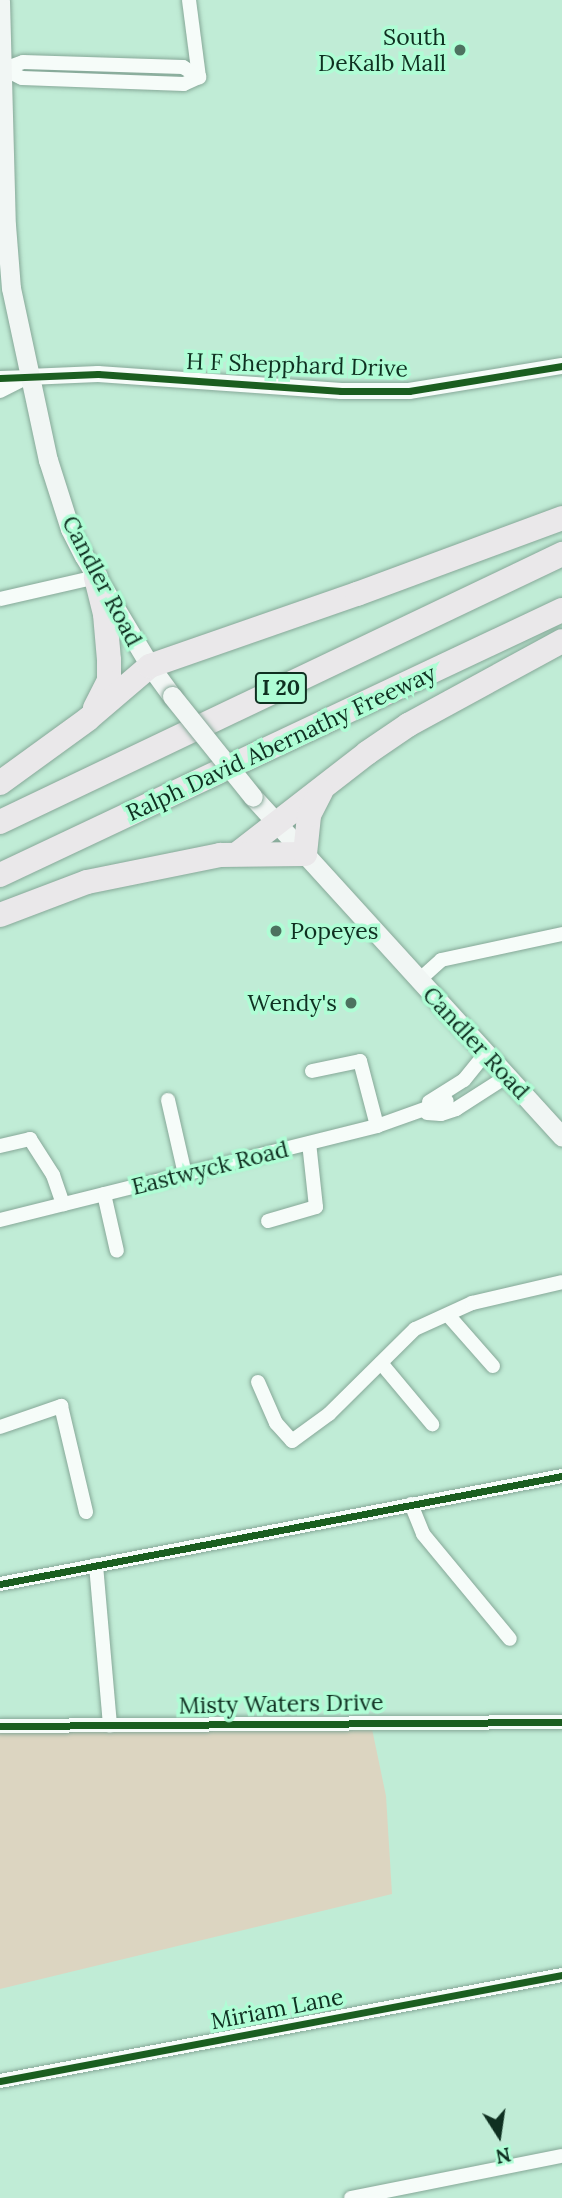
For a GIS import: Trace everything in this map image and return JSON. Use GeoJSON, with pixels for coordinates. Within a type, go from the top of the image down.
{"type":"FeatureCollection","features":[{"type":"Feature","properties":{"kind":"highway"},"geometry":{"type":"LineString","coordinates":[[0,783],[88,719],[150,666],[357,594],[562,518]]}},
{"type":"Feature","properties":{"kind":"highway","name":"Ralph David Abernathy Freeway"},"geometry":{"type":"LineString","coordinates":[[0,822],[562,554]]}},
{"type":"Feature","properties":{"kind":"highway"},"geometry":{"type":"LineString","coordinates":[[88,719],[103,698],[109,681],[106,614],[96,577]]}},
{"type":"Feature","properties":{"kind":"highway","name":"Ralph David Abernathy Freeway"},"geometry":{"type":"LineString","coordinates":[[0,875],[562,610]]}},
{"type":"Feature","properties":{"kind":"highway"},"geometry":{"type":"LineString","coordinates":[[237,854],[408,725],[562,641]]}},
{"type":"Feature","properties":{"kind":"highway"},"geometry":{"type":"LineString","coordinates":[[0,915],[87,882],[237,854],[305,854],[309,815],[322,788]]}},
{"type":"Feature","properties":{"kind":"main road","name":"Candler Road"},"geometry":{"type":"LineString","coordinates":[[0,1],[6,225],[11,288],[28,377],[70,529],[150,666],[253,797],[562,1136]]}},
{"type":"Feature","properties":{"kind":"street"},"geometry":{"type":"LineString","coordinates":[[2,69],[23,62],[183,67],[199,77],[189,0]]}},
{"type":"Feature","properties":{"kind":"street","name":"H F Shepphard Drive"},"geometry":{"type":"LineString","coordinates":[[28,377],[97,374],[341,391],[409,391],[562,366]]}},
{"type":"Feature","properties":{"kind":"street"},"geometry":{"type":"LineString","coordinates":[[0,378],[28,377]]}},
{"type":"Feature","properties":{"kind":"street"},"geometry":{"type":"LineString","coordinates":[[0,391],[28,377]]}},
{"type":"Feature","properties":{"kind":"street"},"geometry":{"type":"LineString","coordinates":[[0,599],[96,577]]}},
{"type":"Feature","properties":{"kind":"street","name":"Candler Road"},"geometry":{"type":"LineString","coordinates":[[418,981],[441,960],[562,934]]}},
{"type":"Feature","properties":{"kind":"street","name":"Eastwyck Road"},"geometry":{"type":"LineString","coordinates":[[418,1112],[441,1114],[485,1054]]}},
{"type":"Feature","properties":{"kind":"street"},"geometry":{"type":"LineString","coordinates":[[312,1071],[360,1061],[377,1126]]}},
{"type":"Feature","properties":{"kind":"street","name":"Eastwyck Road"},"geometry":{"type":"LineString","coordinates":[[0,1220],[377,1126],[506,1077]]}},
{"type":"Feature","properties":{"kind":"street"},"geometry":{"type":"LineString","coordinates":[[168,1100],[186,1174]]}},
{"type":"Feature","properties":{"kind":"street"},"geometry":{"type":"LineString","coordinates":[[0,1146],[30,1139],[53,1175],[63,1205]]}},
{"type":"Feature","properties":{"kind":"street"},"geometry":{"type":"LineString","coordinates":[[268,1221],[316,1207],[309,1143]]}},
{"type":"Feature","properties":{"kind":"street"},"geometry":{"type":"LineString","coordinates":[[104,1194],[117,1251]]}},
{"type":"Feature","properties":{"kind":"street"},"geometry":{"type":"LineString","coordinates":[[258,1382],[276,1423],[292,1441],[329,1414],[415,1329],[472,1303],[562,1282]]}},
{"type":"Feature","properties":{"kind":"street"},"geometry":{"type":"LineString","coordinates":[[448,1315],[493,1366]]}},
{"type":"Feature","properties":{"kind":"street"},"geometry":{"type":"LineString","coordinates":[[381,1363],[432,1424]]}},
{"type":"Feature","properties":{"kind":"street"},"geometry":{"type":"LineString","coordinates":[[0,1427],[61,1406],[86,1512]]}},
{"type":"Feature","properties":{"kind":"street"},"geometry":{"type":"LineString","coordinates":[[0,1584],[562,1476]]}},
{"type":"Feature","properties":{"kind":"street"},"geometry":{"type":"LineString","coordinates":[[411,1504],[423,1534],[510,1639]]}},
{"type":"Feature","properties":{"kind":"street"},"geometry":{"type":"LineString","coordinates":[[96,1565],[110,1725]]}},
{"type":"Feature","properties":{"kind":"street","name":"Misty Waters Drive"},"geometry":{"type":"LineString","coordinates":[[0,1726],[562,1722]]}},
{"type":"Feature","properties":{"kind":"street","name":"Miriam Lane"},"geometry":{"type":"LineString","coordinates":[[0,2081],[562,1975]]}},
{"type":"Feature","properties":{"kind":"street"},"geometry":{"type":"LineString","coordinates":[[351,2198],[562,2156]]}},
{"type":"Feature","properties":{"kind":"shaded area"},"geometry":{"type":"Polygon","coordinates":[[[371,1724],[386,1796],[392,1894],[0,1989],[0,1733],[371,1724]]]}},
{"type":"Feature","properties":{"kind":"cycle path"},"geometry":{"type":"LineString","coordinates":[[0,378],[98,374],[341,391],[409,391],[562,366]]}},
{"type":"Feature","properties":{"kind":"cycle path"},"geometry":{"type":"LineString","coordinates":[[0,1584],[562,1476]]}},
{"type":"Feature","properties":{"kind":"cycle path"},"geometry":{"type":"LineString","coordinates":[[0,1726],[562,1722]]}},
{"type":"Feature","properties":{"kind":"cycle path"},"geometry":{"type":"LineString","coordinates":[[0,2081],[562,1975]]}},
{"type":"Feature","properties":{"kind":"place","name":"South DeKalb Mall"},"geometry":{"type":"Point","coordinates":[460,50]}},
{"type":"Feature","properties":{"kind":"place","name":"Popeyes"},"geometry":{"type":"Point","coordinates":[276,931]}},
{"type":"Feature","properties":{"kind":"place","name":"Wendy's"},"geometry":{"type":"Point","coordinates":[351,1003]}}]}
